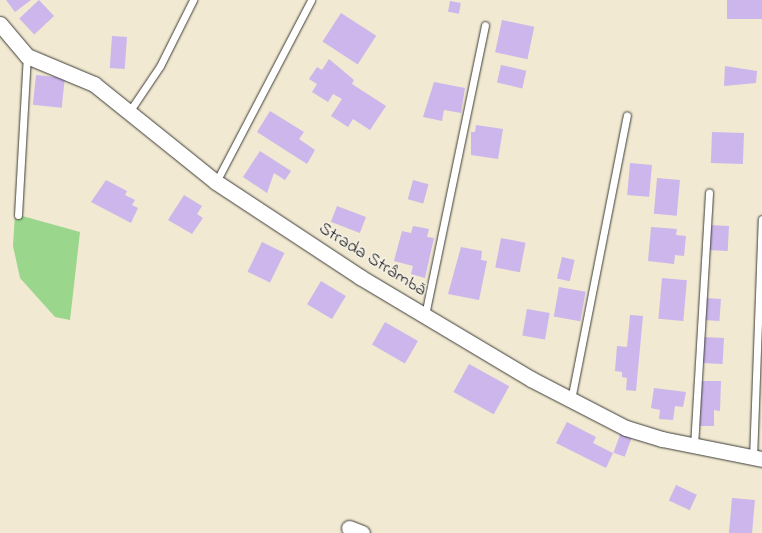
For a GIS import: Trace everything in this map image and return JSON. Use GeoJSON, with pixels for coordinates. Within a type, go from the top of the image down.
{"type":"FeatureCollection","features":[{"type":"Feature","properties":{"kind":"street","name":"Strada Strâmbă"},"geometry":{"type":"LineString","coordinates":[[0,24],[27,56],[94,84],[128,113],[216,182],[360,277],[571,400],[626,428],[694,446],[758,459]]}},
{"type":"Feature","properties":{"kind":"lane"},"geometry":{"type":"LineString","coordinates":[[128,113],[160,66],[193,0]]}},
{"type":"Feature","properties":{"kind":"lane"},"geometry":{"type":"LineString","coordinates":[[216,182],[311,0]]}},
{"type":"Feature","properties":{"kind":"lane"},"geometry":{"type":"LineString","coordinates":[[425,315],[485,25]]}},
{"type":"Feature","properties":{"kind":"lane"},"geometry":{"type":"LineString","coordinates":[[18,215],[27,56]]}},
{"type":"Feature","properties":{"kind":"lane"},"geometry":{"type":"LineString","coordinates":[[571,400],[627,115]]}},
{"type":"Feature","properties":{"kind":"lane"},"geometry":{"type":"LineString","coordinates":[[694,446],[709,192]]}},
{"type":"Feature","properties":{"kind":"lane"},"geometry":{"type":"LineString","coordinates":[[758,459],[762,220]]}},
{"type":"Feature","properties":{"kind":"green space"},"geometry":{"type":"Polygon","coordinates":[[[15,214],[80,232],[70,320],[55,317],[20,278],[13,246],[15,214]]]}},
{"type":"Feature","properties":{"kind":"building"},"geometry":{"type":"Polygon","coordinates":[[[6,0],[31,0],[15,12],[6,0]]]}},
{"type":"Feature","properties":{"kind":"building"},"geometry":{"type":"Polygon","coordinates":[[[39,0],[54,16],[34,35],[19,18],[39,0]]]}},
{"type":"Feature","properties":{"kind":"building"},"geometry":{"type":"Polygon","coordinates":[[[727,0],[762,0],[762,19],[727,19],[727,0]]]}},
{"type":"Feature","properties":{"kind":"building"},"geometry":{"type":"Polygon","coordinates":[[[450,1],[461,3],[459,14],[448,12],[450,1]]]}},
{"type":"Feature","properties":{"kind":"building"},"geometry":{"type":"Polygon","coordinates":[[[341,13],[376,36],[358,64],[322,42],[341,13]]]}},
{"type":"Feature","properties":{"kind":"building"},"geometry":{"type":"Polygon","coordinates":[[[502,20],[534,27],[527,59],[495,52],[502,20]]]}},
{"type":"Feature","properties":{"kind":"building"},"geometry":{"type":"Polygon","coordinates":[[[112,36],[127,37],[125,69],[110,68],[112,36]]]}},
{"type":"Feature","properties":{"kind":"building"},"geometry":{"type":"Polygon","coordinates":[[[329,59],[354,80],[352,84],[386,106],[370,130],[353,119],[348,127],[331,116],[342,99],[333,94],[328,102],[312,92],[317,84],[309,79],[317,67],[322,70],[329,59]]]}},
{"type":"Feature","properties":{"kind":"building"},"geometry":{"type":"Polygon","coordinates":[[[501,65],[526,71],[522,88],[497,83],[501,65]]]}},
{"type":"Feature","properties":{"kind":"building"},"geometry":{"type":"Polygon","coordinates":[[[725,66],[757,71],[756,83],[724,86],[725,66]]]}},
{"type":"Feature","properties":{"kind":"building"},"geometry":{"type":"Polygon","coordinates":[[[36,75],[65,78],[62,108],[33,105],[36,75]]]}},
{"type":"Feature","properties":{"kind":"building"},"geometry":{"type":"Polygon","coordinates":[[[434,82],[465,88],[461,113],[444,110],[442,121],[423,117],[434,82]]]}},
{"type":"Feature","properties":{"kind":"building"},"geometry":{"type":"Polygon","coordinates":[[[270,111],[304,132],[299,139],[315,150],[307,164],[257,132],[270,111]]]}},
{"type":"Feature","properties":{"kind":"building"},"geometry":{"type":"Polygon","coordinates":[[[476,125],[503,129],[498,159],[471,155],[471,132],[475,132],[476,125]]]}},
{"type":"Feature","properties":{"kind":"building"},"geometry":{"type":"Polygon","coordinates":[[[712,132],[744,133],[743,164],[711,163],[712,132]]]}},
{"type":"Feature","properties":{"kind":"building"},"geometry":{"type":"Polygon","coordinates":[[[260,151],[291,171],[285,180],[274,173],[267,193],[243,177],[260,151]]]}},
{"type":"Feature","properties":{"kind":"building"},"geometry":{"type":"Polygon","coordinates":[[[630,163],[652,165],[649,197],[627,195],[630,163]]]}},
{"type":"Feature","properties":{"kind":"building"},"geometry":{"type":"Polygon","coordinates":[[[657,178],[680,180],[677,216],[654,214],[657,178]]]}},
{"type":"Feature","properties":{"kind":"building"},"geometry":{"type":"Polygon","coordinates":[[[106,180],[127,191],[125,195],[135,200],[132,205],[138,208],[131,223],[91,202],[106,180]]]}},
{"type":"Feature","properties":{"kind":"building"},"geometry":{"type":"Polygon","coordinates":[[[413,180],[428,184],[423,203],[408,199],[413,180]]]}},
{"type":"Feature","properties":{"kind":"building"},"geometry":{"type":"Polygon","coordinates":[[[184,195],[202,206],[197,214],[203,218],[192,234],[168,220],[184,195]]]}},
{"type":"Feature","properties":{"kind":"building"},"geometry":{"type":"Polygon","coordinates":[[[337,206],[366,217],[360,233],[331,222],[337,206]]]}},
{"type":"Feature","properties":{"kind":"building"},"geometry":{"type":"Polygon","coordinates":[[[708,225],[729,226],[728,251],[707,250],[708,225]]]}},
{"type":"Feature","properties":{"kind":"building"},"geometry":{"type":"Polygon","coordinates":[[[413,226],[429,229],[427,237],[434,238],[425,278],[411,274],[413,266],[394,261],[402,231],[411,233],[413,226]]]}},
{"type":"Feature","properties":{"kind":"building"},"geometry":{"type":"Polygon","coordinates":[[[651,227],[677,229],[676,235],[686,236],[684,256],[675,255],[674,264],[648,261],[651,227]]]}},
{"type":"Feature","properties":{"kind":"building"},"geometry":{"type":"Polygon","coordinates":[[[501,238],[526,243],[520,272],[495,267],[501,238]]]}},
{"type":"Feature","properties":{"kind":"building"},"geometry":{"type":"Polygon","coordinates":[[[262,242],[284,253],[270,283],[248,272],[262,242]]]}},
{"type":"Feature","properties":{"kind":"building"},"geometry":{"type":"Polygon","coordinates":[[[461,247],[482,251],[481,260],[487,261],[479,300],[448,294],[461,247]]]}},
{"type":"Feature","properties":{"kind":"building"},"geometry":{"type":"Polygon","coordinates":[[[562,257],[575,260],[570,281],[557,278],[562,257]]]}},
{"type":"Feature","properties":{"kind":"building"},"geometry":{"type":"Polygon","coordinates":[[[662,278],[687,280],[683,321],[658,319],[662,278]]]}},
{"type":"Feature","properties":{"kind":"building"},"geometry":{"type":"Polygon","coordinates":[[[321,281],[346,296],[332,319],[307,304],[321,281]]]}},
{"type":"Feature","properties":{"kind":"building"},"geometry":{"type":"Polygon","coordinates":[[[559,287],[586,292],[580,321],[554,317],[559,287]]]}},
{"type":"Feature","properties":{"kind":"building"},"geometry":{"type":"Polygon","coordinates":[[[705,298],[721,299],[719,321],[703,320],[705,298]]]}},
{"type":"Feature","properties":{"kind":"building"},"geometry":{"type":"Polygon","coordinates":[[[527,309],[550,313],[545,340],[522,336],[527,309]]]}},
{"type":"Feature","properties":{"kind":"building"},"geometry":{"type":"Polygon","coordinates":[[[630,315],[643,316],[636,391],[626,390],[627,378],[622,377],[622,372],[615,371],[617,346],[627,347],[630,315]]]}},
{"type":"Feature","properties":{"kind":"building"},"geometry":{"type":"Polygon","coordinates":[[[385,322],[418,341],[405,364],[372,345],[385,322]]]}},
{"type":"Feature","properties":{"kind":"building"},"geometry":{"type":"Polygon","coordinates":[[[703,337],[724,338],[723,364],[702,363],[703,337]]]}},
{"type":"Feature","properties":{"kind":"building"},"geometry":{"type":"Polygon","coordinates":[[[469,364],[509,386],[494,414],[453,392],[469,364]]]}},
{"type":"Feature","properties":{"kind":"building"},"geometry":{"type":"Polygon","coordinates":[[[701,381],[721,381],[720,411],[714,410],[714,426],[700,426],[701,381]]]}},
{"type":"Feature","properties":{"kind":"building"},"geometry":{"type":"Polygon","coordinates":[[[654,388],[686,392],[683,407],[675,406],[673,420],[659,419],[660,410],[651,408],[654,388]]]}},
{"type":"Feature","properties":{"kind":"building"},"geometry":{"type":"Polygon","coordinates":[[[567,422],[596,437],[593,443],[613,453],[606,468],[556,443],[567,422]]]}},
{"type":"Feature","properties":{"kind":"building"},"geometry":{"type":"Polygon","coordinates":[[[621,432],[632,436],[625,457],[613,453],[621,432]]]}},
{"type":"Feature","properties":{"kind":"building"},"geometry":{"type":"Polygon","coordinates":[[[676,485],[697,495],[690,510],[669,500],[676,485]]]}},
{"type":"Feature","properties":{"kind":"building"},"geometry":{"type":"Polygon","coordinates":[[[732,498],[755,500],[752,533],[729,533],[732,498]]]}}]}
